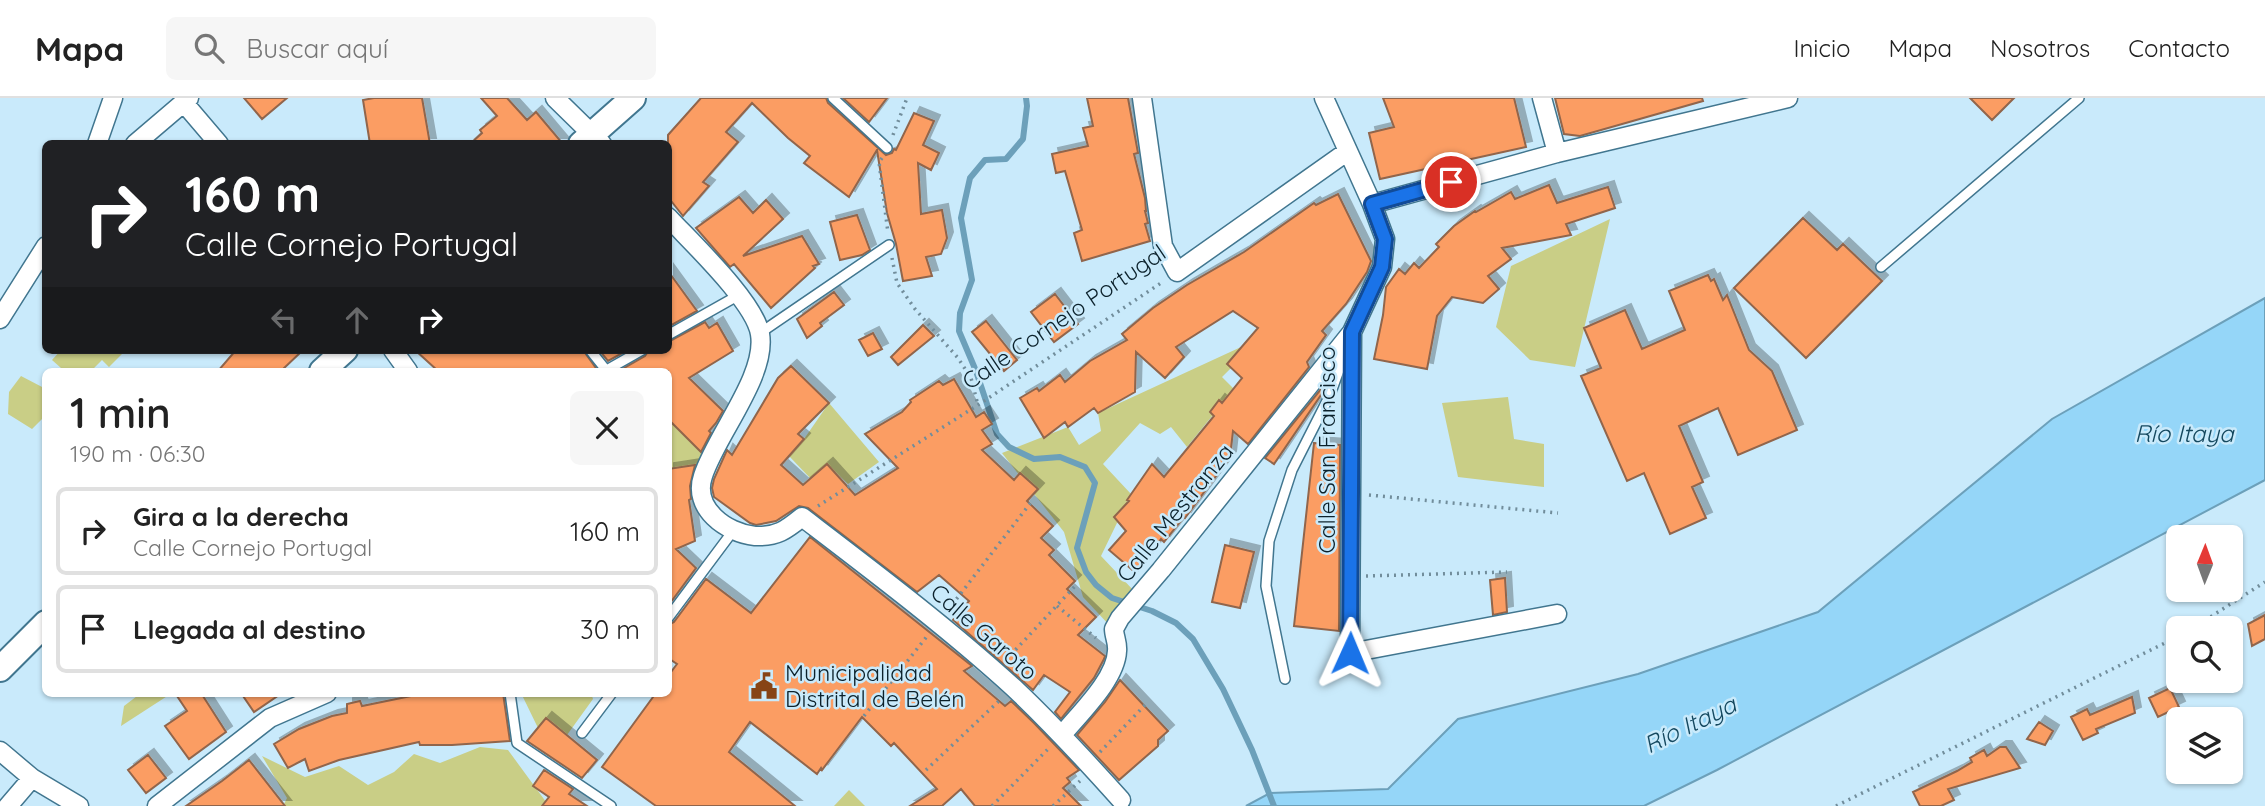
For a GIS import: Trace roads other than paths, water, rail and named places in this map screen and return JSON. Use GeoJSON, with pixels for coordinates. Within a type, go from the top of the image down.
{"type":"FeatureCollection","features":[{"type":"Feature","properties":{"kind":"main road"},"geometry":{"type":"LineString","coordinates":[[592,140],[633,98]]}},
{"type":"Feature","properties":{"kind":"main road"},"geometry":{"type":"LineString","coordinates":[[324,368],[340,354]]}},
{"type":"Feature","properties":{"kind":"main road"},"geometry":{"type":"LineString","coordinates":[[0,669],[42,626]]}},
{"type":"Feature","properties":{"kind":"street"},"geometry":{"type":"LineString","coordinates":[[98,140],[113,98]]}},
{"type":"Feature","properties":{"kind":"street"},"geometry":{"type":"LineString","coordinates":[[555,98],[592,140]]}},
{"type":"Feature","properties":{"kind":"street","name":"Calle Cornejo Portugal"},"geometry":{"type":"LineString","coordinates":[[1142,98],[1163,246],[1177,272],[1348,151]]}},
{"type":"Feature","properties":{"kind":"street","name":"Calle San Francisco"},"geometry":{"type":"LineString","coordinates":[[1324,98],[1385,239],[1382,267],[1352,332],[1350,653],[1557,614]]}},
{"type":"Feature","properties":{"kind":"street"},"geometry":{"type":"LineString","coordinates":[[1542,98],[1557,153]]}},
{"type":"Feature","properties":{"kind":"street"},"geometry":{"type":"LineString","coordinates":[[1372,204],[1557,153],[1788,98]]}},
{"type":"Feature","properties":{"kind":"street"},"geometry":{"type":"LineString","coordinates":[[140,140],[186,100],[216,140]]}},
{"type":"Feature","properties":{"kind":"street"},"geometry":{"type":"LineString","coordinates":[[672,221],[739,295],[760,332],[760,356],[752,378],[702,478],[703,501],[713,518],[733,531]]}},
{"type":"Feature","properties":{"kind":"street"},"geometry":{"type":"LineString","coordinates":[[0,319],[42,252]]}},
{"type":"Feature","properties":{"kind":"street","name":"Calle Mestranza"},"geometry":{"type":"LineString","coordinates":[[1062,735],[1110,676],[1118,648],[1114,629],[1120,618],[1352,332]]}},
{"type":"Feature","properties":{"kind":"street","name":"Calle Garoto"},"geometry":{"type":"LineString","coordinates":[[733,531],[755,536],[783,533],[802,517],[938,623],[1013,687],[1062,735],[1121,800]]}},
{"type":"Feature","properties":{"kind":"street"},"geometry":{"type":"LineString","coordinates":[[157,806],[270,718],[318,697]]}},
{"type":"Feature","properties":{"kind":"street"},"geometry":{"type":"LineString","coordinates":[[0,751],[32,778],[79,806]]}},
{"type":"Feature","properties":{"kind":"street"},"geometry":{"type":"LineString","coordinates":[[8,806],[32,778]]}},
{"type":"Feature","properties":{"kind":"lane"},"geometry":{"type":"LineString","coordinates":[[833,98],[887,148]]}},
{"type":"Feature","properties":{"kind":"lane"},"geometry":{"type":"LineString","coordinates":[[1881,267],[2079,98]]}},
{"type":"Feature","properties":{"kind":"lane"},"geometry":{"type":"LineString","coordinates":[[760,332],[889,245]]}},
{"type":"Feature","properties":{"kind":"lane"},"geometry":{"type":"LineString","coordinates":[[672,333],[739,295]]}},
{"type":"Feature","properties":{"kind":"lane"},"geometry":{"type":"LineString","coordinates":[[1285,679],[1266,586],[1269,541],[1292,470],[1330,395],[1352,332]]}},
{"type":"Feature","properties":{"kind":"lane"},"geometry":{"type":"LineString","coordinates":[[593,354],[604,368]]}},
{"type":"Feature","properties":{"kind":"lane"},"geometry":{"type":"LineString","coordinates":[[611,368],[635,354]]}},
{"type":"Feature","properties":{"kind":"lane"},"geometry":{"type":"LineString","coordinates":[[672,613],[733,531]]}},
{"type":"Feature","properties":{"kind":"lane"},"geometry":{"type":"LineString","coordinates":[[511,697],[517,743],[611,806]]}},
{"type":"Feature","properties":{"kind":"lane"},"geometry":{"type":"LineString","coordinates":[[582,733],[609,697]]}},
{"type":"Feature","properties":{"kind":"water","name":"Río Itaya"},"geometry":{"type":"Polygon","coordinates":[[[2265,298],[2265,480],[2180,525],[2166,525],[2166,532],[1717,770],[1644,806],[1246,806],[1270,793],[1388,789],[1458,719],[1638,674],[1818,612],[2052,419],[2265,298]]]}},
{"type":"Feature","properties":{"kind":"waterway"},"geometry":{"type":"LineString","coordinates":[[1026,98],[1023,139],[1006,159],[985,160],[970,178],[961,218],[972,280],[960,313],[959,331],[976,371],[997,434],[1009,447],[1034,459],[1060,457],[1085,467],[1095,483],[1077,548],[1086,572],[1096,585],[1112,598],[1152,611],[1176,623],[1193,639],[1223,689],[1252,750],[1274,806]]}},
{"type":"Feature","properties":{"kind":"place","name":"Municipalidad Distrital de Belén"},"geometry":{"type":"Point","coordinates":[764,686]}}]}
